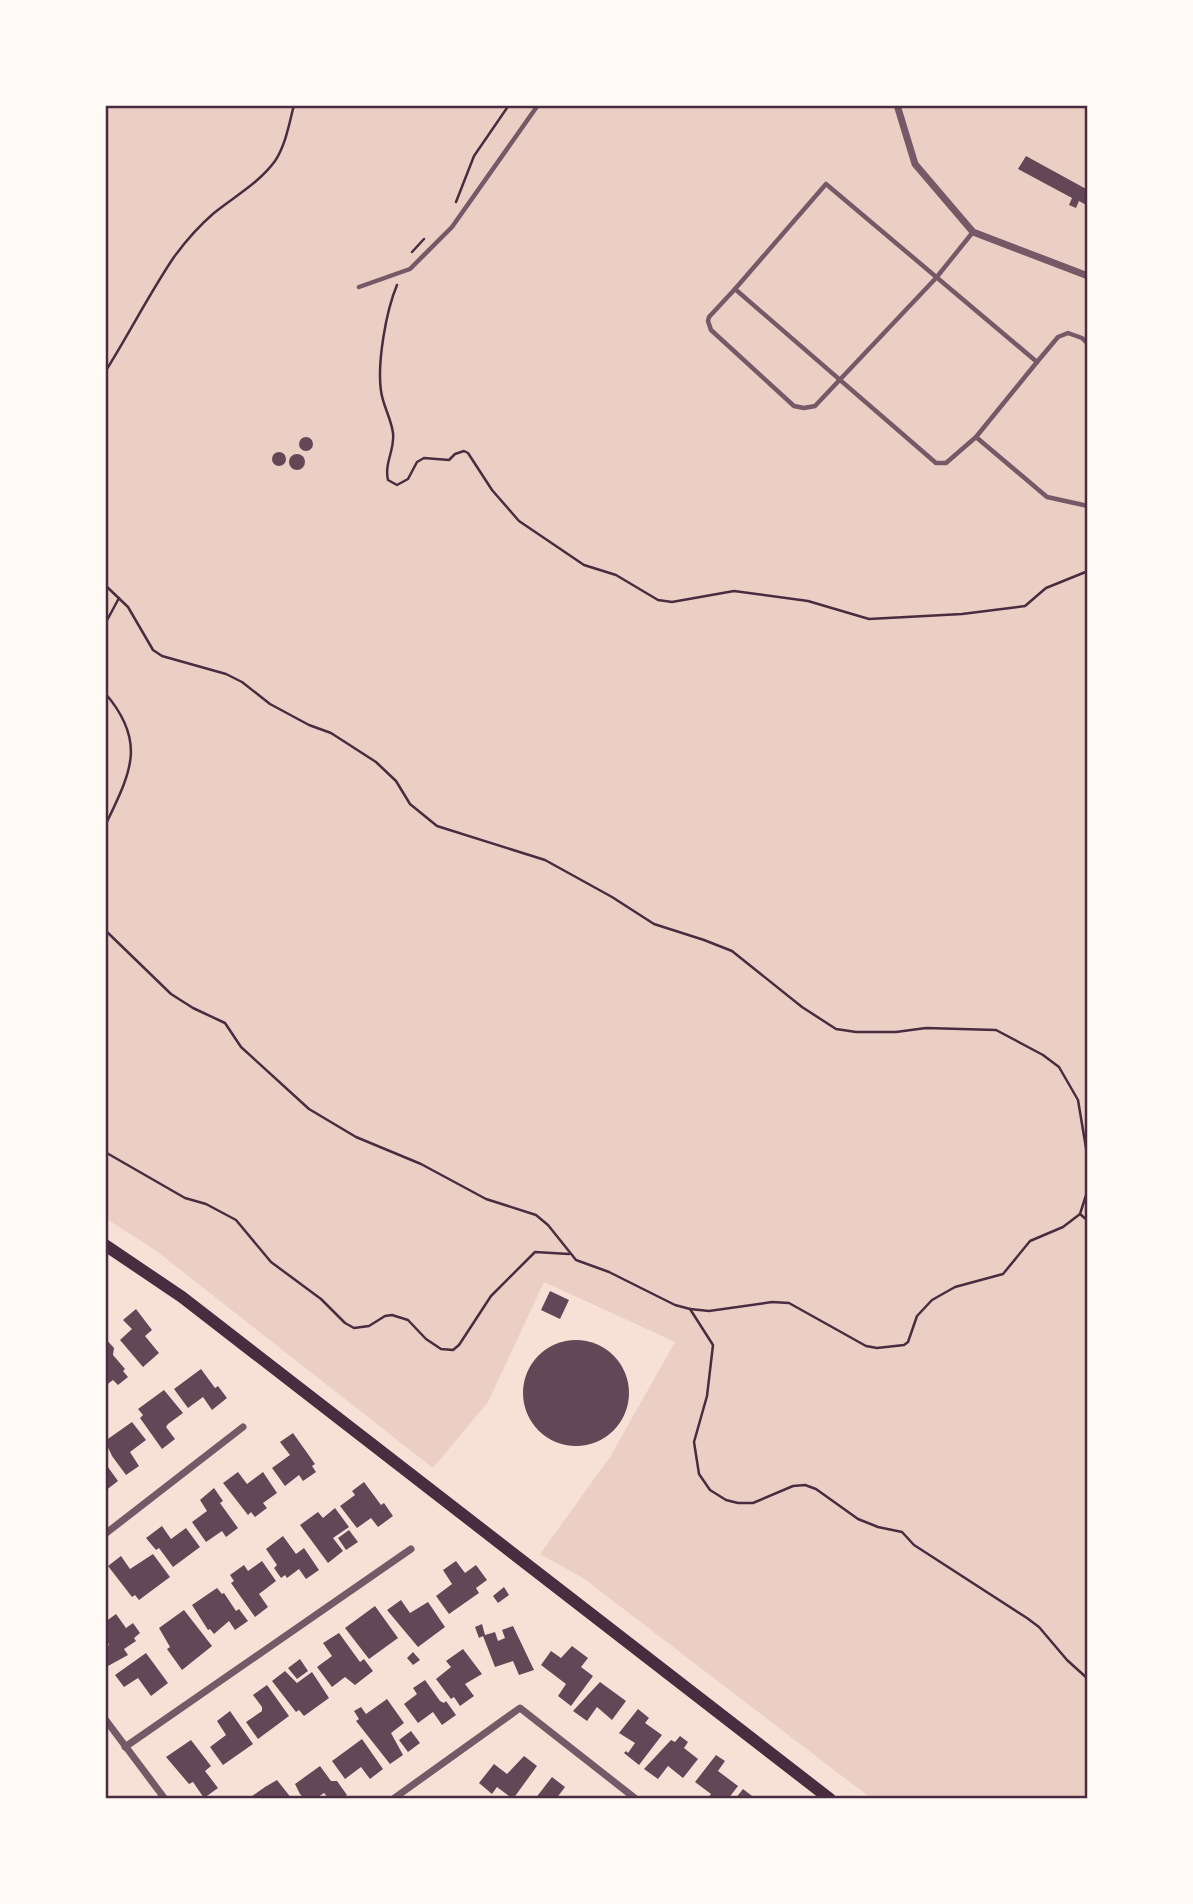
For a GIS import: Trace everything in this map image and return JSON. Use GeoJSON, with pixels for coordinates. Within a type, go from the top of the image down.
{"type":"FeatureCollection","features":[{"type":"Feature","properties":{"kind":"main road"},"geometry":{"type":"LineString","coordinates":[[105,1245],[182,1297],[830,1799]]}},
{"type":"Feature","properties":{"kind":"street"},"geometry":{"type":"LineString","coordinates":[[897,105],[915,164],[974,232],[1088,276]]}},
{"type":"Feature","properties":{"kind":"street"},"geometry":{"type":"LineString","coordinates":[[105,1534],[243,1427]]}},
{"type":"Feature","properties":{"kind":"street"},"geometry":{"type":"LineString","coordinates":[[125,1747],[411,1549]]}},
{"type":"Feature","properties":{"kind":"street"},"geometry":{"type":"LineString","coordinates":[[393,1799],[520,1708],[636,1799]]}},
{"type":"Feature","properties":{"kind":"street"},"geometry":{"type":"LineString","coordinates":[[105,1719],[165,1799]]}},
{"type":"Feature","properties":{"kind":"lane"},"geometry":{"type":"LineString","coordinates":[[359,287],[410,269],[452,227],[538,105]]}},
{"type":"Feature","properties":{"kind":"lane"},"geometry":{"type":"LineString","coordinates":[[974,232],[936,278],[815,406],[794,406],[711,330],[709,317],[827,184],[936,278],[1037,362]]}},
{"type":"Feature","properties":{"kind":"lane"},"geometry":{"type":"LineString","coordinates":[[735,289],[936,463],[946,463],[976,437],[1058,337],[1068,333],[1082,338],[1088,344]]}},
{"type":"Feature","properties":{"kind":"lane"},"geometry":{"type":"LineString","coordinates":[[976,437],[1047,497],[1088,506]]}},
{"type":"Feature","properties":{"kind":"path"},"geometry":{"type":"LineString","coordinates":[[105,372],[175,256],[213,214],[255,182],[275,161],[286,139],[293,105]]}},
{"type":"Feature","properties":{"kind":"path"},"geometry":{"type":"LineString","coordinates":[[451,209],[474,156],[509,105]]}},
{"type":"Feature","properties":{"kind":"path"},"geometry":{"type":"LineString","coordinates":[[426,237],[412,250],[410,269],[400,278],[395,289],[381,361],[381,390],[393,431],[393,445],[385,468],[388,480],[397,485],[408,479],[417,462],[424,458],[449,460],[464,451],[519,521],[584,565],[616,575],[658,600],[672,603],[734,591],[808,601],[869,619],[974,613],[1025,606],[1046,588],[1088,571]]}},
{"type":"Feature","properties":{"kind":"path"},"geometry":{"type":"LineString","coordinates":[[105,585],[128,607],[153,650],[162,656],[226,674],[242,682],[270,704],[309,725],[331,733],[376,762],[396,780],[410,804],[437,826],[545,860],[612,897],[654,925],[732,951],[836,1029],[856,1032],[896,1032],[926,1028],[996,1030],[1043,1055],[1059,1067],[1078,1100],[1088,1160]]}},
{"type":"Feature","properties":{"kind":"path"},"geometry":{"type":"LineString","coordinates":[[105,624],[119,598]]}},
{"type":"Feature","properties":{"kind":"path"},"geometry":{"type":"LineString","coordinates":[[105,826],[124,783],[133,750],[129,731],[119,709],[106,695]]}},
{"type":"Feature","properties":{"kind":"path"},"geometry":{"type":"LineString","coordinates":[[105,930],[171,994],[225,1024],[241,1046],[309,1110],[356,1137],[421,1164],[486,1199],[536,1215],[548,1225],[576,1260],[609,1272],[675,1305],[722,1310],[781,1302],[799,1307],[866,1346],[877,1348],[904,1345],[908,1342],[917,1317],[932,1300],[956,1287],[1003,1274],[1030,1241],[1063,1227],[1080,1214],[1088,1189]]}},
{"type":"Feature","properties":{"kind":"path"},"geometry":{"type":"LineString","coordinates":[[105,1152],[185,1198],[206,1204],[236,1220],[271,1262],[312,1292],[345,1323],[354,1328],[369,1326],[385,1316],[400,1316],[408,1320],[426,1339],[446,1350],[453,1350],[459,1345],[491,1296],[535,1252],[569,1254]]}},
{"type":"Feature","properties":{"kind":"path"},"geometry":{"type":"LineString","coordinates":[[1080,1214],[1088,1221]]}},
{"type":"Feature","properties":{"kind":"path"},"geometry":{"type":"LineString","coordinates":[[690,1308],[713,1345],[707,1396],[694,1442],[699,1474],[710,1490],[726,1500],[753,1503],[793,1486],[805,1485],[817,1489],[858,1518],[878,1527],[902,1532],[914,1545],[1027,1618],[1039,1627],[1066,1660],[1088,1679]]}},
{"type":"Feature","properties":{"kind":"shaded area"},"geometry":{"type":"Polygon","coordinates":[[[105,105],[1088,105],[1088,1799],[872,1799],[583,1578],[540,1554],[610,1457],[675,1342],[544,1282],[488,1402],[433,1468],[155,1250],[105,1218],[105,105]]]}},
{"type":"Feature","properties":{"kind":"building"},"geometry":{"type":"Polygon","coordinates":[[[1026,156],[1088,190],[1088,206],[1079,201],[1076,208],[1069,205],[1072,198],[1018,169],[1026,156]]]}},
{"type":"Feature","properties":{"kind":"building"},"geometry":{"type":"Polygon","coordinates":[[[303,437],[309,437],[313,444],[309,451],[303,451],[299,447],[299,441],[303,437]]]}},
{"type":"Feature","properties":{"kind":"building"},"geometry":{"type":"Polygon","coordinates":[[[276,452],[282,452],[286,459],[282,466],[276,466],[272,462],[272,456],[276,452]]]}},
{"type":"Feature","properties":{"kind":"building"},"geometry":{"type":"Polygon","coordinates":[[[297,454],[305,462],[297,470],[289,462],[297,454]]]}},
{"type":"Feature","properties":{"kind":"building"},"geometry":{"type":"Polygon","coordinates":[[[550,1291],[569,1300],[560,1319],[541,1310],[550,1291]]]}},
{"type":"Feature","properties":{"kind":"building"},"geometry":{"type":"Polygon","coordinates":[[[136,1309],[152,1330],[145,1336],[159,1353],[143,1367],[120,1340],[132,1329],[123,1320],[136,1309]]]}},
{"type":"Feature","properties":{"kind":"building"},"geometry":{"type":"Polygon","coordinates":[[[105,1338],[114,1348],[113,1355],[128,1377],[118,1385],[113,1380],[105,1386],[105,1338]]]}},
{"type":"Feature","properties":{"kind":"building"},"geometry":{"type":"Polygon","coordinates":[[[576,1340],[596,1344],[614,1355],[625,1373],[629,1393],[625,1413],[614,1431],[596,1442],[576,1446],[556,1442],[538,1431],[527,1413],[523,1393],[527,1373],[538,1355],[556,1344],[576,1340]]]}},
{"type":"Feature","properties":{"kind":"building"},"geometry":{"type":"Polygon","coordinates":[[[201,1369],[215,1388],[218,1386],[227,1398],[212,1410],[203,1397],[188,1408],[174,1389],[201,1369]]]}},
{"type":"Feature","properties":{"kind":"building"},"geometry":{"type":"Polygon","coordinates":[[[164,1390],[183,1413],[166,1427],[175,1439],[162,1449],[140,1418],[143,1415],[138,1409],[164,1390]]]}},
{"type":"Feature","properties":{"kind":"building"},"geometry":{"type":"Polygon","coordinates":[[[132,1422],[146,1440],[130,1452],[139,1466],[126,1475],[105,1441],[132,1422]]]}},
{"type":"Feature","properties":{"kind":"building"},"geometry":{"type":"Polygon","coordinates":[[[293,1433],[315,1464],[312,1466],[316,1472],[303,1481],[299,1475],[285,1486],[272,1468],[290,1455],[280,1442],[293,1433]]]}},
{"type":"Feature","properties":{"kind":"building"},"geometry":{"type":"Polygon","coordinates":[[[105,1463],[118,1481],[105,1491],[105,1463]]]}},
{"type":"Feature","properties":{"kind":"building"},"geometry":{"type":"Polygon","coordinates":[[[238,1472],[247,1484],[263,1472],[277,1493],[263,1503],[267,1508],[255,1517],[251,1512],[248,1515],[223,1483],[238,1472]]]}},
{"type":"Feature","properties":{"kind":"building"},"geometry":{"type":"Polygon","coordinates":[[[364,1482],[393,1516],[378,1527],[371,1518],[357,1528],[340,1506],[355,1495],[352,1491],[364,1482]]]}},
{"type":"Feature","properties":{"kind":"building"},"geometry":{"type":"Polygon","coordinates":[[[214,1488],[223,1501],[220,1503],[238,1528],[226,1537],[222,1531],[206,1542],[192,1522],[207,1511],[200,1500],[214,1488]]]}},
{"type":"Feature","properties":{"kind":"building"},"geometry":{"type":"Polygon","coordinates":[[[335,1508],[349,1527],[333,1538],[343,1551],[328,1563],[300,1525],[318,1512],[323,1518],[335,1508]]]}},
{"type":"Feature","properties":{"kind":"building"},"geometry":{"type":"Polygon","coordinates":[[[162,1526],[171,1539],[186,1528],[200,1547],[173,1567],[159,1548],[156,1550],[146,1538],[162,1526]]]}},
{"type":"Feature","properties":{"kind":"building"},"geometry":{"type":"Polygon","coordinates":[[[349,1530],[358,1542],[346,1550],[338,1538],[349,1530]]]}},
{"type":"Feature","properties":{"kind":"building"},"geometry":{"type":"Polygon","coordinates":[[[283,1536],[296,1554],[304,1548],[319,1570],[306,1579],[299,1569],[287,1578],[285,1575],[281,1578],[274,1568],[277,1565],[266,1549],[283,1536]]]}},
{"type":"Feature","properties":{"kind":"building"},"geometry":{"type":"Polygon","coordinates":[[[153,1554],[170,1577],[139,1600],[135,1595],[132,1597],[108,1566],[121,1556],[130,1569],[153,1554]]]}},
{"type":"Feature","properties":{"kind":"building"},"geometry":{"type":"Polygon","coordinates":[[[262,1561],[276,1581],[259,1594],[268,1607],[255,1617],[231,1583],[234,1581],[230,1575],[244,1565],[248,1571],[262,1561]]]}},
{"type":"Feature","properties":{"kind":"building"},"geometry":{"type":"Polygon","coordinates":[[[456,1561],[465,1573],[476,1565],[487,1580],[476,1588],[479,1593],[449,1614],[436,1596],[452,1584],[443,1570],[456,1561]]]}},
{"type":"Feature","properties":{"kind":"building"},"geometry":{"type":"Polygon","coordinates":[[[504,1587],[509,1595],[498,1603],[493,1596],[504,1587]]]}},
{"type":"Feature","properties":{"kind":"building"},"geometry":{"type":"Polygon","coordinates":[[[217,1588],[248,1621],[235,1630],[229,1621],[214,1634],[208,1630],[192,1605],[217,1588]]]}},
{"type":"Feature","properties":{"kind":"building"},"geometry":{"type":"Polygon","coordinates":[[[401,1600],[410,1613],[428,1602],[445,1627],[418,1647],[387,1610],[401,1600]]]}},
{"type":"Feature","properties":{"kind":"building"},"geometry":{"type":"Polygon","coordinates":[[[375,1606],[398,1638],[369,1659],[345,1628],[375,1606]]]}},
{"type":"Feature","properties":{"kind":"building"},"geometry":{"type":"Polygon","coordinates":[[[184,1610],[212,1646],[182,1670],[167,1649],[170,1647],[159,1628],[184,1610]]]}},
{"type":"Feature","properties":{"kind":"building"},"geometry":{"type":"Polygon","coordinates":[[[116,1614],[126,1628],[133,1623],[140,1633],[134,1638],[136,1641],[124,1649],[128,1655],[108,1666],[105,1662],[105,1648],[109,1645],[105,1637],[105,1622],[116,1614]]]}},
{"type":"Feature","properties":{"kind":"building"},"geometry":{"type":"Polygon","coordinates":[[[482,1624],[485,1635],[495,1632],[498,1641],[505,1638],[502,1630],[513,1626],[534,1670],[519,1675],[513,1661],[495,1667],[483,1636],[479,1638],[475,1627],[482,1624]]]}},
{"type":"Feature","properties":{"kind":"building"},"geometry":{"type":"Polygon","coordinates":[[[339,1633],[360,1662],[364,1659],[373,1671],[355,1685],[345,1677],[332,1687],[317,1667],[332,1656],[323,1643],[339,1633]]]}},
{"type":"Feature","properties":{"kind":"building"},"geometry":{"type":"Polygon","coordinates":[[[572,1646],[588,1658],[581,1667],[593,1676],[571,1706],[558,1696],[566,1684],[541,1665],[551,1651],[561,1658],[572,1646]]]}},
{"type":"Feature","properties":{"kind":"building"},"geometry":{"type":"Polygon","coordinates":[[[463,1649],[482,1674],[465,1684],[474,1696],[460,1706],[436,1679],[451,1667],[446,1661],[463,1649]]]}},
{"type":"Feature","properties":{"kind":"building"},"geometry":{"type":"Polygon","coordinates":[[[413,1652],[420,1660],[413,1665],[407,1658],[413,1652]]]}},
{"type":"Feature","properties":{"kind":"building"},"geometry":{"type":"Polygon","coordinates":[[[146,1653],[168,1683],[151,1696],[138,1678],[124,1687],[115,1675],[146,1653]]]}},
{"type":"Feature","properties":{"kind":"building"},"geometry":{"type":"Polygon","coordinates":[[[300,1659],[308,1671],[297,1679],[288,1668],[300,1659]]]}},
{"type":"Feature","properties":{"kind":"building"},"geometry":{"type":"Polygon","coordinates":[[[285,1671],[297,1683],[312,1672],[329,1698],[304,1716],[299,1710],[296,1712],[272,1681],[285,1671]]]}},
{"type":"Feature","properties":{"kind":"building"},"geometry":{"type":"Polygon","coordinates":[[[425,1680],[440,1701],[446,1701],[456,1715],[442,1725],[433,1712],[418,1723],[404,1704],[417,1694],[413,1688],[425,1680]]]}},
{"type":"Feature","properties":{"kind":"building"},"geometry":{"type":"Polygon","coordinates":[[[600,1682],[626,1701],[612,1720],[597,1707],[587,1721],[573,1711],[600,1682]]]}},
{"type":"Feature","properties":{"kind":"building"},"geometry":{"type":"Polygon","coordinates":[[[267,1685],[289,1716],[258,1739],[246,1722],[262,1711],[253,1695],[267,1685]]]}},
{"type":"Feature","properties":{"kind":"building"},"geometry":{"type":"Polygon","coordinates":[[[387,1699],[404,1723],[391,1733],[403,1755],[390,1764],[356,1721],[359,1719],[354,1711],[361,1707],[366,1714],[387,1699]]]}},
{"type":"Feature","properties":{"kind":"building"},"geometry":{"type":"Polygon","coordinates":[[[638,1709],[649,1718],[645,1723],[662,1735],[639,1765],[624,1753],[628,1753],[635,1743],[619,1733],[638,1709]]]}},
{"type":"Feature","properties":{"kind":"building"},"geometry":{"type":"Polygon","coordinates":[[[230,1711],[253,1744],[223,1765],[210,1747],[226,1735],[217,1721],[230,1711]]]}},
{"type":"Feature","properties":{"kind":"building"},"geometry":{"type":"Polygon","coordinates":[[[411,1731],[420,1743],[408,1752],[399,1740],[411,1731]]]}},
{"type":"Feature","properties":{"kind":"building"},"geometry":{"type":"Polygon","coordinates":[[[680,1736],[688,1742],[684,1748],[698,1759],[683,1778],[668,1766],[658,1779],[644,1769],[671,1740],[675,1742],[680,1736]]]}},
{"type":"Feature","properties":{"kind":"building"},"geometry":{"type":"Polygon","coordinates":[[[362,1739],[383,1769],[370,1779],[361,1767],[345,1779],[332,1761],[362,1739]]]}},
{"type":"Feature","properties":{"kind":"building"},"geometry":{"type":"Polygon","coordinates":[[[191,1740],[211,1766],[205,1771],[218,1788],[204,1798],[193,1782],[189,1784],[166,1757],[191,1740]]]}},
{"type":"Feature","properties":{"kind":"building"},"geometry":{"type":"Polygon","coordinates":[[[716,1755],[725,1761],[718,1771],[738,1786],[728,1799],[707,1799],[711,1794],[695,1782],[716,1755]]]}},
{"type":"Feature","properties":{"kind":"building"},"geometry":{"type":"Polygon","coordinates":[[[524,1756],[537,1766],[513,1799],[497,1787],[492,1794],[479,1783],[494,1764],[507,1774],[524,1756]]]}},
{"type":"Feature","properties":{"kind":"building"},"geometry":{"type":"Polygon","coordinates":[[[320,1766],[331,1781],[337,1781],[347,1795],[341,1799],[329,1799],[324,1793],[315,1799],[305,1799],[300,1794],[295,1784],[320,1766]]]}},
{"type":"Feature","properties":{"kind":"building"},"geometry":{"type":"Polygon","coordinates":[[[552,1777],[565,1787],[556,1799],[535,1799],[552,1777]]]}},
{"type":"Feature","properties":{"kind":"building"},"geometry":{"type":"Polygon","coordinates":[[[277,1780],[292,1799],[248,1799],[265,1787],[277,1780]]]}},
{"type":"Feature","properties":{"kind":"building"},"geometry":{"type":"Polygon","coordinates":[[[743,1789],[756,1799],[735,1799],[743,1789]]]}}]}
